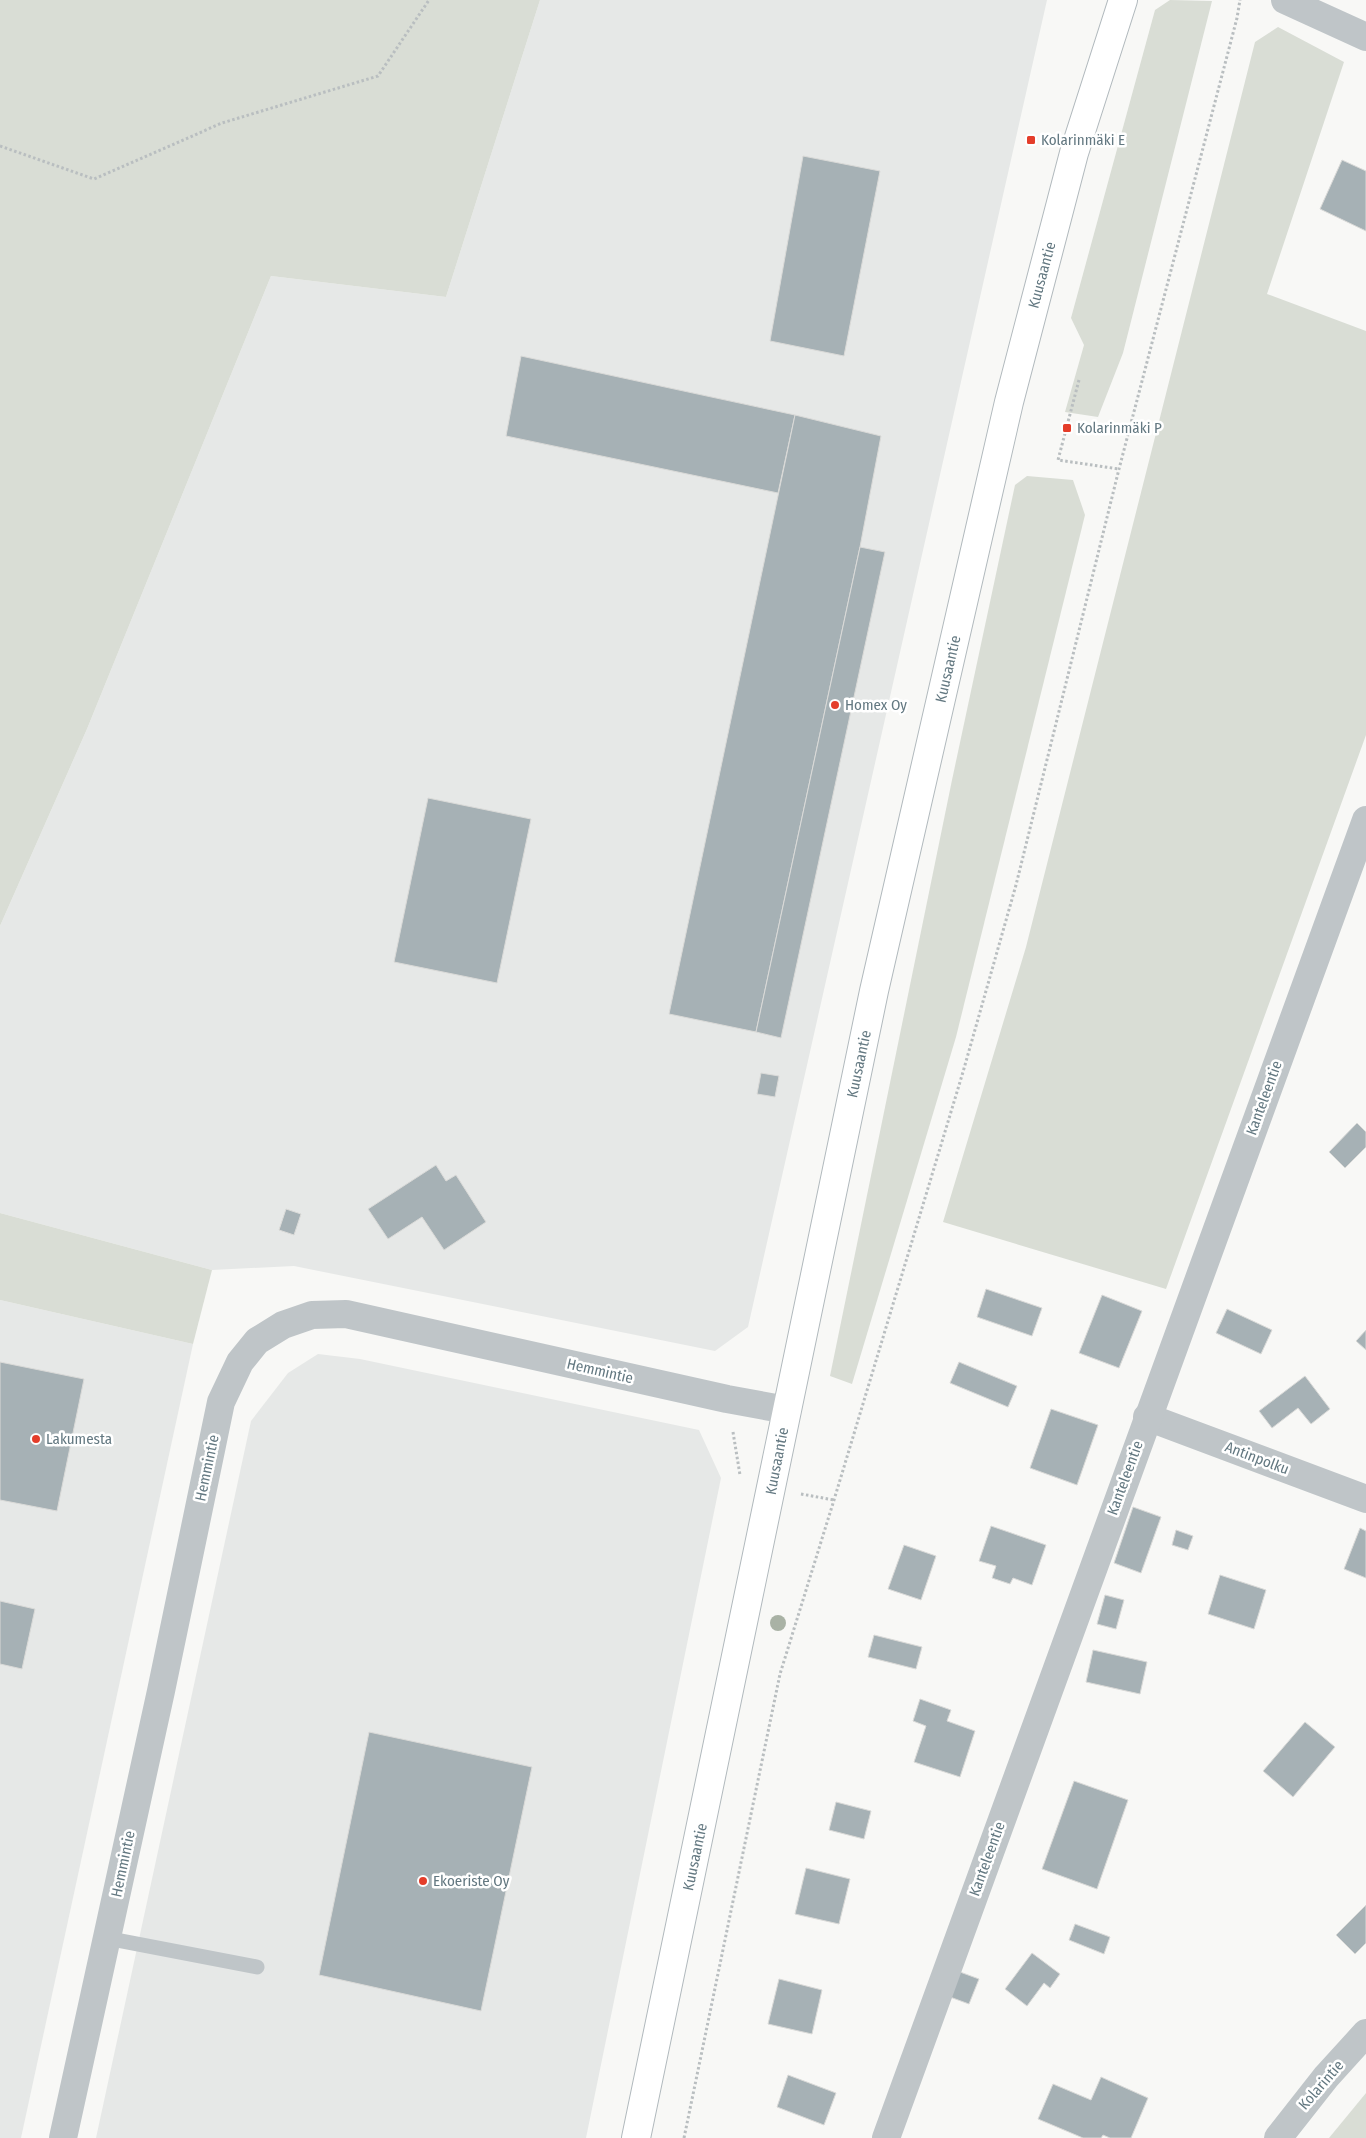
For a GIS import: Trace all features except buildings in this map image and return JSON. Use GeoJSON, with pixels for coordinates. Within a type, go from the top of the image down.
{"type":"FeatureCollection","features":[{"type":"Feature","properties":{"kind":"main road","name":"Kuusaantie"},"geometry":{"type":"LineString","coordinates":[[636,2138],[874,991],[1009,402],[1074,153],[1123,0]]}},
{"type":"Feature","properties":{"kind":"street"},"geometry":{"type":"LineString","coordinates":[[1285,0],[1366,37]]}},
{"type":"Feature","properties":{"kind":"street","name":"Kanteleentie"},"geometry":{"type":"LineString","coordinates":[[886,2138],[1366,820]]}},
{"type":"Feature","properties":{"kind":"street","name":"Hemmintie"},"geometry":{"type":"LineString","coordinates":[[63,2138],[161,1691],[221,1402],[240,1362],[257,1341],[283,1324],[312,1315],[346,1314],[727,1399],[786,1410]]}},
{"type":"Feature","properties":{"kind":"street","name":"Antinpolku"},"geometry":{"type":"LineString","coordinates":[[1147,1417],[1366,1499]]}},
{"type":"Feature","properties":{"kind":"street","name":"Kolarintie"},"geometry":{"type":"LineString","coordinates":[[1278,2138],[1320,2084],[1366,2034]]}},
{"type":"Feature","properties":{"kind":"lane"},"geometry":{"type":"LineString","coordinates":[[106,1938],[257,1967]]}},
{"type":"Feature","properties":{"kind":"path"},"geometry":{"type":"LineString","coordinates":[[0,146],[94,178],[222,124],[378,76],[429,0]]}},
{"type":"Feature","properties":{"kind":"path"},"geometry":{"type":"LineString","coordinates":[[684,2138],[780,1674],[957,1091],[1016,885],[1119,469],[1237,18],[1240,0]]}},
{"type":"Feature","properties":{"kind":"path"},"geometry":{"type":"LineString","coordinates":[[1079,380],[1058,460],[1119,469]]}},
{"type":"Feature","properties":{"kind":"path"},"geometry":{"type":"LineString","coordinates":[[727,1399],[740,1481]]}},
{"type":"Feature","properties":{"kind":"path"},"geometry":{"type":"LineString","coordinates":[[801,1494],[834,1500]]}},
{"type":"Feature","properties":{"kind":"shaded area"},"geometry":{"type":"Polygon","coordinates":[[[0,0],[540,0],[446,297],[271,276],[87,729],[0,926],[0,0]]]}},
{"type":"Feature","properties":{"kind":"shaded area"},"geometry":{"type":"Polygon","coordinates":[[[540,0],[1047,0],[748,1327],[715,1351],[294,1266],[212,1270],[0,1213],[0,926],[87,729],[271,276],[446,297],[540,0]]]}},
{"type":"Feature","properties":{"kind":"shaded area"},"geometry":{"type":"Polygon","coordinates":[[[1170,0],[1212,1],[1123,353],[1098,417],[1065,412],[1084,345],[1071,318],[1155,10],[1170,0]]]}},
{"type":"Feature","properties":{"kind":"shaded area"},"geometry":{"type":"Polygon","coordinates":[[[1278,27],[1344,62],[1267,294],[1366,331],[1366,735],[1166,1289],[943,1222],[1026,947],[1255,42],[1278,27]]]}},
{"type":"Feature","properties":{"kind":"shaded area"},"geometry":{"type":"Polygon","coordinates":[[[1027,476],[1073,480],[1085,515],[956,1037],[852,1384],[830,1376],[952,780],[1015,485],[1027,476]]]}},
{"type":"Feature","properties":{"kind":"shaded area"},"geometry":{"type":"Polygon","coordinates":[[[0,1213],[212,1270],[193,1344],[0,1300],[0,1213]]]}},
{"type":"Feature","properties":{"kind":"shaded area"},"geometry":{"type":"Polygon","coordinates":[[[0,1300],[193,1344],[21,2138],[0,2138],[0,1300]]]}},
{"type":"Feature","properties":{"kind":"shaded area"},"geometry":{"type":"Polygon","coordinates":[[[318,1354],[360,1359],[699,1430],[721,1478],[586,2138],[96,2138],[251,1421],[288,1373],[318,1354]]]}},
{"type":"Feature","properties":{"kind":"shaded area"},"geometry":{"type":"Polygon","coordinates":[[[1366,2093],[1366,2138],[1329,2138],[1366,2093]]]}},
{"type":"Feature","properties":{"kind":"place","name":"Kolarinmäki E"},"geometry":{"type":"Point","coordinates":[1031,140]}},
{"type":"Feature","properties":{"kind":"place","name":"Kolarinmäki P"},"geometry":{"type":"Point","coordinates":[1067,428]}},
{"type":"Feature","properties":{"kind":"place","name":"Homex Oy"},"geometry":{"type":"Point","coordinates":[835,705]}},
{"type":"Feature","properties":{"kind":"place","name":"Lakumesta"},"geometry":{"type":"Point","coordinates":[36,1439]}},
{"type":"Feature","properties":{"kind":"place","name":"Ekoeriste Oy"},"geometry":{"type":"Point","coordinates":[423,1881]}}]}
